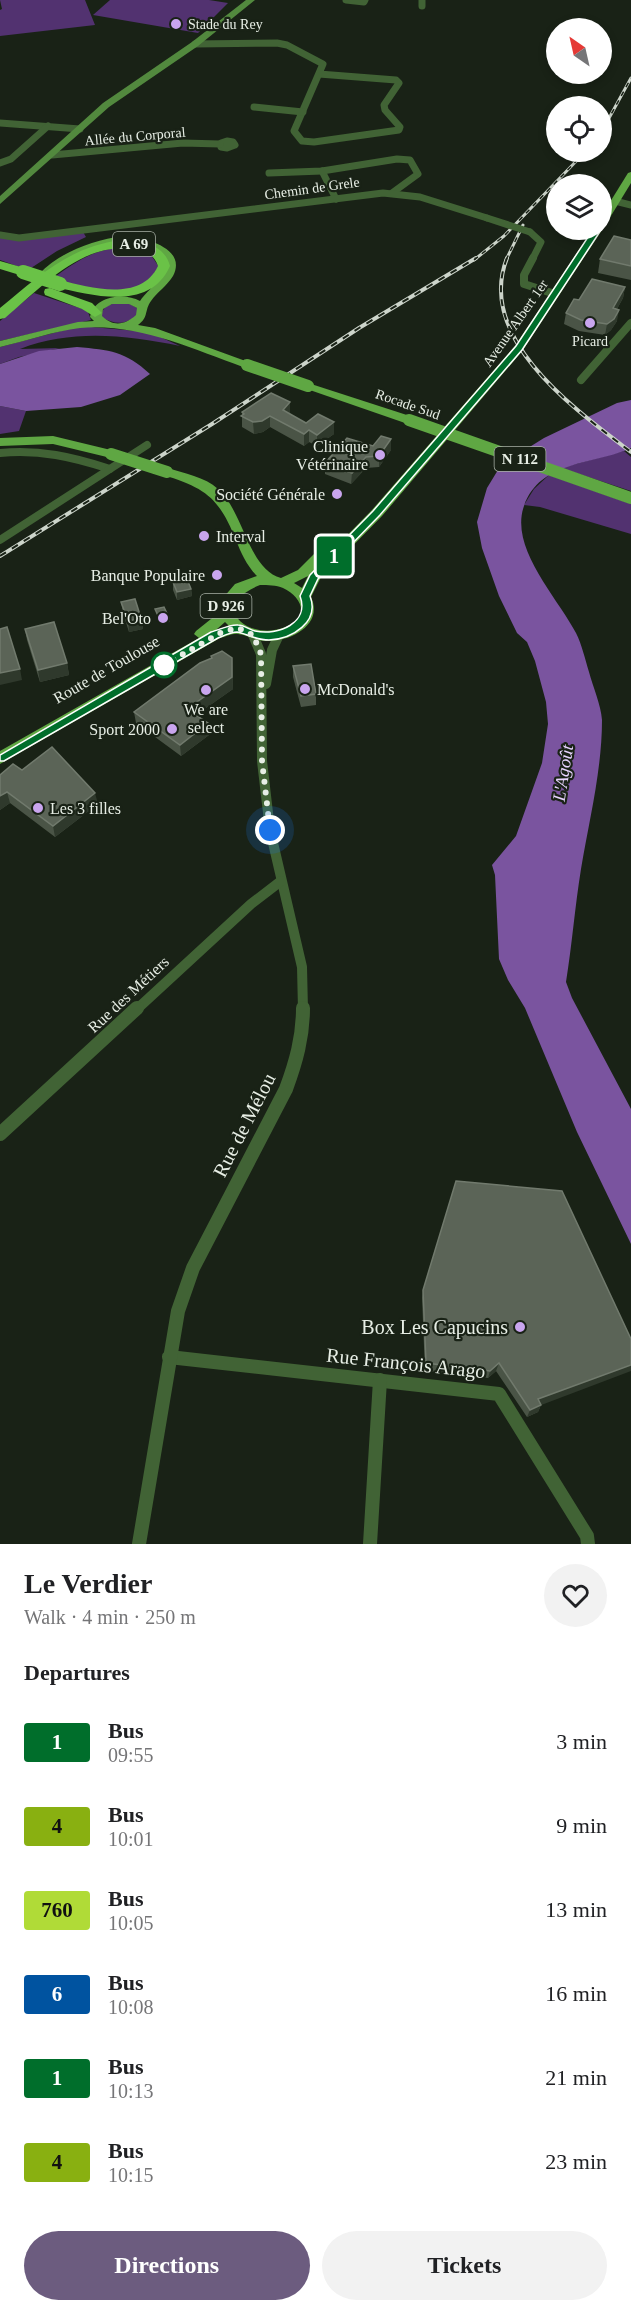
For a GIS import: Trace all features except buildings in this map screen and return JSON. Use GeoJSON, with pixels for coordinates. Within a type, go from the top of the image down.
{"type":"FeatureCollection","features":[{"type":"Feature","properties":{"kind":"highway","name":"A 69"},"geometry":{"type":"LineString","coordinates":[[0,315],[65,263],[80,254],[102,246],[125,243],[144,247],[159,255],[164,266],[159,279],[142,289],[131,292],[96,293],[55,288]]}},
{"type":"Feature","properties":{"kind":"highway"},"geometry":{"type":"LineString","coordinates":[[0,266],[85,298],[109,302]]}},
{"type":"Feature","properties":{"kind":"highway"},"geometry":{"type":"LineString","coordinates":[[0,273],[19,275]]}},
{"type":"Feature","properties":{"kind":"highway"},"geometry":{"type":"LineString","coordinates":[[55,288],[87,306],[99,319]]}},
{"type":"Feature","properties":{"kind":"main road"},"geometry":{"type":"LineString","coordinates":[[612,206],[631,175]]}},
{"type":"Feature","properties":{"kind":"main road","name":"A 69"},"geometry":{"type":"LineString","coordinates":[[0,310],[76,251],[95,244],[131,240],[153,246],[169,258],[171,264],[168,276],[147,298],[143,310]]}},
{"type":"Feature","properties":{"kind":"main road","name":"Avenue Albert 1er"},"geometry":{"type":"LineString","coordinates":[[397,489],[519,348],[590,240]]}},
{"type":"Feature","properties":{"kind":"main road"},"geometry":{"type":"LineString","coordinates":[[99,319],[97,309],[109,302],[124,300],[138,304],[143,310],[136,322],[125,326]]}},
{"type":"Feature","properties":{"kind":"main road","name":"Rocade Sud"},"geometry":{"type":"LineString","coordinates":[[143,310],[152,320],[209,349]]}},
{"type":"Feature","properties":{"kind":"main road","name":"Rocade Sud"},"geometry":{"type":"LineString","coordinates":[[0,344],[99,319],[125,326],[145,328],[631,498]]}},
{"type":"Feature","properties":{"kind":"main road"},"geometry":{"type":"LineString","coordinates":[[0,441],[53,440],[111,454],[193,480],[214,492],[230,510],[244,549],[257,570],[269,580]]}},
{"type":"Feature","properties":{"kind":"main road"},"geometry":{"type":"LineString","coordinates":[[285,582],[303,573],[397,489]]}},
{"type":"Feature","properties":{"kind":"main road"},"geometry":{"type":"LineString","coordinates":[[279,635],[289,632],[303,621],[308,610],[305,596],[314,577],[377,513],[397,489]]}},
{"type":"Feature","properties":{"kind":"main road"},"geometry":{"type":"LineString","coordinates":[[242,586],[244,549]]}},
{"type":"Feature","properties":{"kind":"main road","name":"D 926"},"geometry":{"type":"LineString","coordinates":[[279,635],[253,635],[238,628],[227,614],[230,597],[242,586],[269,580],[285,582],[300,590],[305,596]]}},
{"type":"Feature","properties":{"kind":"main road","name":"Route de Toulouse"},"geometry":{"type":"LineString","coordinates":[[0,749],[171,652],[227,614]]}},
{"type":"Feature","properties":{"kind":"main road","name":"D 926"},"geometry":{"type":"LineString","coordinates":[[0,758],[214,635],[238,628]]}},
{"type":"Feature","properties":{"kind":"street"},"geometry":{"type":"LineString","coordinates":[[0,201],[106,105],[195,44],[250,0]]}},
{"type":"Feature","properties":{"kind":"street"},"geometry":{"type":"LineString","coordinates":[[346,0],[364,2],[364,0]]}},
{"type":"Feature","properties":{"kind":"street"},"geometry":{"type":"LineString","coordinates":[[195,44],[277,43],[287,45],[323,64],[294,131],[302,141],[314,142],[399,130],[400,127],[385,110],[384,105],[399,83],[396,80],[319,74]]}},
{"type":"Feature","properties":{"kind":"street"},"geometry":{"type":"LineString","coordinates":[[254,107],[303,111]]}},
{"type":"Feature","properties":{"kind":"street"},"geometry":{"type":"LineString","coordinates":[[0,123],[80,129]]}},
{"type":"Feature","properties":{"kind":"street"},"geometry":{"type":"LineString","coordinates":[[0,170],[0,163],[11,159],[48,126]]}},
{"type":"Feature","properties":{"kind":"street"},"geometry":{"type":"LineString","coordinates":[[63,128],[71,132],[71,137]]}},
{"type":"Feature","properties":{"kind":"street","name":"Allée du Corporal"},"geometry":{"type":"LineString","coordinates":[[52,155],[183,143],[220,144]]}},
{"type":"Feature","properties":{"kind":"street"},"geometry":{"type":"LineString","coordinates":[[268,172],[322,171],[397,159],[410,160],[418,174],[390,194]]}},
{"type":"Feature","properties":{"kind":"street"},"geometry":{"type":"LineString","coordinates":[[322,171],[336,199]]}},
{"type":"Feature","properties":{"kind":"street","name":"Chemin de Grele"},"geometry":{"type":"LineString","coordinates":[[0,234],[19,238],[336,199],[390,194],[420,197],[530,232],[538,237],[541,243],[524,275],[524,284],[555,294]]}},
{"type":"Feature","properties":{"kind":"street"},"geometry":{"type":"LineString","coordinates":[[615,201],[631,205]]}},
{"type":"Feature","properties":{"kind":"street"},"geometry":{"type":"LineString","coordinates":[[581,380],[631,323]]}},
{"type":"Feature","properties":{"kind":"street"},"geometry":{"type":"LineString","coordinates":[[0,540],[147,445]]}},
{"type":"Feature","properties":{"kind":"street"},"geometry":{"type":"LineString","coordinates":[[0,453],[25,449],[56,452],[110,469]]}},
{"type":"Feature","properties":{"kind":"street","name":"Rue de Mélou"},"geometry":{"type":"LineString","coordinates":[[139,1544],[178,1311],[193,1268],[286,1089],[300,1047],[303,1029],[302,967],[270,830],[262,761],[261,654],[253,635]]}},
{"type":"Feature","properties":{"kind":"street","name":"Rue de Mélou"},"geometry":{"type":"LineString","coordinates":[[262,714],[272,650],[279,635]]}},
{"type":"Feature","properties":{"kind":"street","name":"Rue des Métiers"},"geometry":{"type":"LineString","coordinates":[[0,1134],[251,904],[281,881]]}},
{"type":"Feature","properties":{"kind":"street","name":"Rue François Arago"},"geometry":{"type":"LineString","coordinates":[[169,1357],[499,1394],[587,1536],[588,1544]]}},
{"type":"Feature","properties":{"kind":"street"},"geometry":{"type":"LineString","coordinates":[[370,1544],[380,1380]]}},
{"type":"Feature","properties":{"kind":"shaded area"},"geometry":{"type":"Polygon","coordinates":[[[0,0],[85,0],[95,25],[0,36],[0,10],[2,9],[0,0]]]}},
{"type":"Feature","properties":{"kind":"shaded area","name":"Stade du Rey"},"geometry":{"type":"Polygon","coordinates":[[[110,0],[209,0],[228,3],[198,33],[93,15],[110,0]]]}},
{"type":"Feature","properties":{"kind":"shaded area"},"geometry":{"type":"Polygon","coordinates":[[[83,232],[86,237],[57,251],[28,270],[0,260],[0,237],[83,232]]]}},
{"type":"Feature","properties":{"kind":"shaded area"},"geometry":{"type":"Polygon","coordinates":[[[127,247],[151,255],[159,267],[147,282],[138,288],[101,290],[52,279],[96,253],[127,247]]]}},
{"type":"Feature","properties":{"kind":"shaded area"},"geometry":{"type":"Polygon","coordinates":[[[34,293],[83,309],[88,312],[91,320],[0,341],[0,321],[34,293]]]}},
{"type":"Feature","properties":{"kind":"shaded area"},"geometry":{"type":"Polygon","coordinates":[[[116,303],[128,303],[137,308],[138,315],[120,323],[101,317],[106,307],[116,303]]]}},
{"type":"Feature","properties":{"kind":"shaded area"},"geometry":{"type":"Polygon","coordinates":[[[80,326],[149,332],[180,346],[140,339],[79,336],[20,349],[60,348],[19,357],[0,364],[0,347],[80,326]]]}},
{"type":"Feature","properties":{"kind":"shaded area"},"geometry":{"type":"Polygon","coordinates":[[[0,406],[26,411],[19,431],[0,434],[0,406]]]}},
{"type":"Feature","properties":{"kind":"shaded area"},"geometry":{"type":"Polygon","coordinates":[[[624,451],[631,457],[631,491],[561,468],[624,451]]]}},
{"type":"Feature","properties":{"kind":"shaded area"},"geometry":{"type":"Polygon","coordinates":[[[549,475],[631,504],[631,534],[540,507],[524,505],[534,489],[549,475]]]}},
{"type":"Feature","properties":{"kind":"water"},"geometry":{"type":"Polygon","coordinates":[[[77,347],[99,349],[125,356],[150,374],[120,395],[81,407],[26,411],[0,406],[0,364],[39,351],[77,347]]]}},
{"type":"Feature","properties":{"kind":"water","name":"L'Agoût"},"geometry":{"type":"Polygon","coordinates":[[[631,400],[631,448],[570,466],[542,480],[532,491],[524,506],[521,522],[523,539],[529,555],[568,619],[582,647],[599,702],[602,720],[597,776],[581,869],[566,982],[572,998],[631,1109],[631,1244],[577,1132],[525,1008],[508,980],[499,959],[495,875],[492,865],[516,836],[542,763],[548,724],[546,702],[535,661],[527,642],[517,633],[499,596],[482,548],[477,522],[487,488],[501,465],[544,438],[617,403],[631,400]]]}},
{"type":"Feature","properties":{"kind":"railway"},"geometry":{"type":"LineString","coordinates":[[612,113],[631,78]]}},
{"type":"Feature","properties":{"kind":"railway"},"geometry":{"type":"LineString","coordinates":[[474,260],[504,236],[575,162]]}},
{"type":"Feature","properties":{"kind":"railway"},"geometry":{"type":"LineString","coordinates":[[506,260],[523,225]]}},
{"type":"Feature","properties":{"kind":"railway"},"geometry":{"type":"LineString","coordinates":[[0,556],[212,424],[359,328],[476,258]]}},
{"type":"Feature","properties":{"kind":"railway"},"geometry":{"type":"LineString","coordinates":[[507,258],[501,288],[505,317],[518,344],[537,370],[560,394],[584,416],[631,452]]}},
{"type":"Feature","properties":{"kind":"bus line","name":"1"},"geometry":{"type":"LineString","coordinates":[[0,758],[214,635],[238,628],[253,635],[270,636],[289,632],[297,627],[306,616],[308,604],[305,596],[314,577],[377,513],[519,348],[590,240]]}},
{"type":"Feature","properties":{"kind":"place","name":"Stade du Rey"},"geometry":{"type":"Point","coordinates":[176,24]}},
{"type":"Feature","properties":{"kind":"place","name":"Picard"},"geometry":{"type":"Point","coordinates":[590,323]}},
{"type":"Feature","properties":{"kind":"place","name":"Clinique Vétérinaire"},"geometry":{"type":"Point","coordinates":[380,455]}},
{"type":"Feature","properties":{"kind":"place","name":"Société Générale"},"geometry":{"type":"Point","coordinates":[337,494]}},
{"type":"Feature","properties":{"kind":"place","name":"Interval"},"geometry":{"type":"Point","coordinates":[204,536]}},
{"type":"Feature","properties":{"kind":"place","name":"Banque Populaire"},"geometry":{"type":"Point","coordinates":[217,575]}},
{"type":"Feature","properties":{"kind":"place","name":"Bel'Oto"},"geometry":{"type":"Point","coordinates":[163,618]}},
{"type":"Feature","properties":{"kind":"place","name":"McDonald's"},"geometry":{"type":"Point","coordinates":[305,689]}},
{"type":"Feature","properties":{"kind":"place","name":"We are select"},"geometry":{"type":"Point","coordinates":[206,690]}},
{"type":"Feature","properties":{"kind":"place","name":"Sport 2000"},"geometry":{"type":"Point","coordinates":[172,729]}},
{"type":"Feature","properties":{"kind":"place","name":"Les 3 filles"},"geometry":{"type":"Point","coordinates":[38,808]}},
{"type":"Feature","properties":{"kind":"place","name":"Box Les Capucins"},"geometry":{"type":"Point","coordinates":[520,1327]}},
{"type":"Feature","properties":{"kind":"route"},"geometry":{"type":"LineString","coordinates":[[164,665],[162,666],[222,632],[238,628],[253,635],[261,654],[262,761],[270,830]]}}]}
